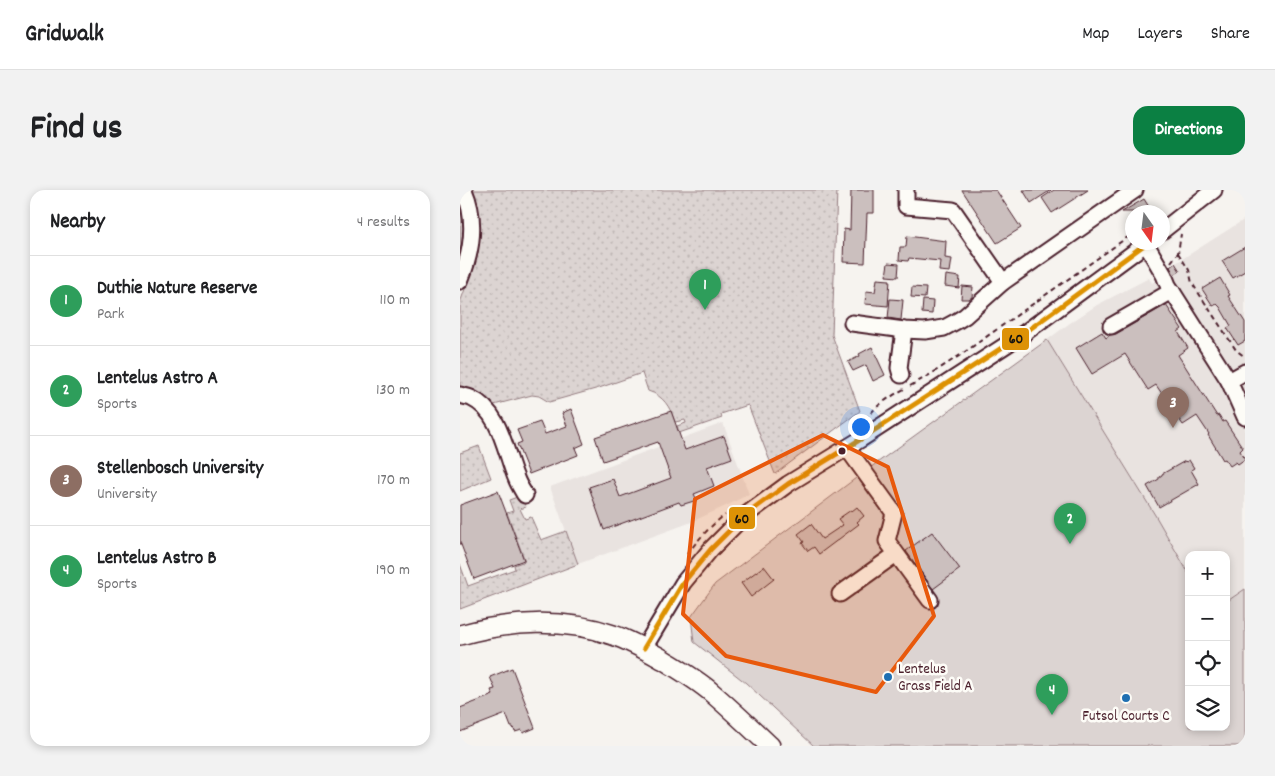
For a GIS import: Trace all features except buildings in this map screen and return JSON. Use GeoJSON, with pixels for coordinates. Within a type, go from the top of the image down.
{"type":"FeatureCollection","features":[{"type":"Feature","properties":{"kind":"main road"},"geometry":{"type":"LineString","coordinates":[[460,635],[483,628],[508,624],[536,623],[592,629],[606,633],[644,648],[681,671],[710,691],[770,746]]}},
{"type":"Feature","properties":{"kind":"street"},"geometry":{"type":"LineString","coordinates":[[460,281],[470,253],[472,229],[468,199],[464,190]]}},
{"type":"Feature","properties":{"kind":"street"},"geometry":{"type":"LineString","coordinates":[[906,190],[906,206],[953,210],[1003,282]]}},
{"type":"Feature","properties":{"kind":"street"},"geometry":{"type":"LineString","coordinates":[[852,323],[925,331],[944,328],[957,322],[1003,282],[1135,190]]}},
{"type":"Feature","properties":{"kind":"street"},"geometry":{"type":"LineString","coordinates":[[1170,225],[1214,190]]}},
{"type":"Feature","properties":{"kind":"street"},"geometry":{"type":"LineString","coordinates":[[644,648],[683,583],[711,549],[743,517],[788,484],[1023,334],[1138,250]]}},
{"type":"Feature","properties":{"kind":"street"},"geometry":{"type":"LineString","coordinates":[[1147,250],[1229,381],[1245,417]]}},
{"type":"Feature","properties":{"kind":"street"},"geometry":{"type":"LineString","coordinates":[[1111,326],[1170,288]]}},
{"type":"Feature","properties":{"kind":"street"},"geometry":{"type":"LineString","coordinates":[[901,375],[898,368],[904,330]]}},
{"type":"Feature","properties":{"kind":"street"},"geometry":{"type":"LineString","coordinates":[[1229,381],[1245,372]]}},
{"type":"Feature","properties":{"kind":"street"},"geometry":{"type":"LineString","coordinates":[[460,395],[472,398],[482,406],[497,424],[516,478],[525,495]]}},
{"type":"Feature","properties":{"kind":"street"},"geometry":{"type":"LineString","coordinates":[[846,448],[894,513],[887,541],[930,600]]}},
{"type":"Feature","properties":{"kind":"street"},"geometry":{"type":"LineString","coordinates":[[840,594],[896,554]]}},
{"type":"Feature","properties":{"kind":"path"},"geometry":{"type":"LineString","coordinates":[[1167,264],[1173,261],[1178,253],[1181,236],[1180,229]]}},
{"type":"Feature","properties":{"kind":"path"},"geometry":{"type":"LineString","coordinates":[[862,424],[871,411],[886,400],[962,354],[1125,239]]}},
{"type":"Feature","properties":{"kind":"path"},"geometry":{"type":"LineString","coordinates":[[1178,253],[1189,270],[1192,283],[1236,350],[1245,357]]}},
{"type":"Feature","properties":{"kind":"path"},"geometry":{"type":"LineString","coordinates":[[687,554],[715,522],[730,511]]}},
{"type":"Feature","properties":{"kind":"highlighted area"},"geometry":{"type":"Polygon","coordinates":[[[823,435],[888,467],[934,616],[876,692],[726,656],[683,614],[695,499],[823,435]]]}},
{"type":"Feature","properties":{"kind":"shaded area"},"geometry":{"type":"Polygon","coordinates":[[[470,190],[837,190],[832,335],[860,411],[775,474],[748,405],[721,414],[722,418],[679,433],[677,426],[686,423],[685,420],[675,422],[666,403],[654,393],[648,391],[642,373],[599,388],[549,402],[539,396],[532,395],[490,406],[460,390],[460,303],[475,261],[478,245],[470,190]]]}},
{"type":"Feature","properties":{"kind":"shaded area"},"geometry":{"type":"Polygon","coordinates":[[[460,199],[465,220],[466,236],[460,262],[460,199]]]}},
{"type":"Feature","properties":{"kind":"shaded area"},"geometry":{"type":"Polygon","coordinates":[[[1245,219],[1245,589],[1230,599],[1230,551],[1185,551],[1185,567],[1047,340],[1097,305],[1149,278],[1152,283],[1168,268],[1245,219]]]}},
{"type":"Feature","properties":{"kind":"shaded area"},"geometry":{"type":"Polygon","coordinates":[[[1047,340],[1185,567],[1185,731],[1230,731],[1230,599],[1245,589],[1245,746],[814,746],[746,683],[694,642],[691,617],[715,584],[856,478],[1047,340]]]}},
{"type":"Feature","properties":{"kind":"shaded area"},"geometry":{"type":"Polygon","coordinates":[[[723,423],[749,494],[689,523],[578,564],[550,487],[723,423]]]}},
{"type":"Feature","properties":{"kind":"shaded area"},"geometry":{"type":"Polygon","coordinates":[[[479,446],[491,478],[460,491],[460,453],[479,446]]]}},
{"type":"Feature","properties":{"kind":"shaded area"},"geometry":{"type":"Polygon","coordinates":[[[520,496],[526,507],[520,509],[525,519],[531,517],[541,540],[566,531],[578,564],[460,609],[460,564],[468,586],[515,569],[514,565],[525,561],[507,513],[513,511],[509,500],[520,496]]]}},
{"type":"Feature","properties":{"kind":"transit line","name":"60"},"geometry":{"type":"LineString","coordinates":[[644,648],[683,583],[711,549],[743,517],[788,484],[1023,334],[1137,250]]}},
{"type":"Feature","properties":{"kind":"place","name":"Duthie Nature Reserve"},"geometry":{"type":"Point","coordinates":[705,310]}},
{"type":"Feature","properties":{"kind":"place","name":"Stellenbosch University"},"geometry":{"type":"Point","coordinates":[1173,428]}},
{"type":"Feature","properties":{"kind":"place","name":"Lentelus Astro A"},"geometry":{"type":"Point","coordinates":[1070,544]}},
{"type":"Feature","properties":{"kind":"place","name":"Lentelus Grass Field A"},"geometry":{"type":"Point","coordinates":[888,677]}},
{"type":"Feature","properties":{"kind":"place","name":"Futsol Courts C"},"geometry":{"type":"Point","coordinates":[1126,698]}},
{"type":"Feature","properties":{"kind":"place","name":"Lentelus Astro B"},"geometry":{"type":"Point","coordinates":[1052,715]}}]}
